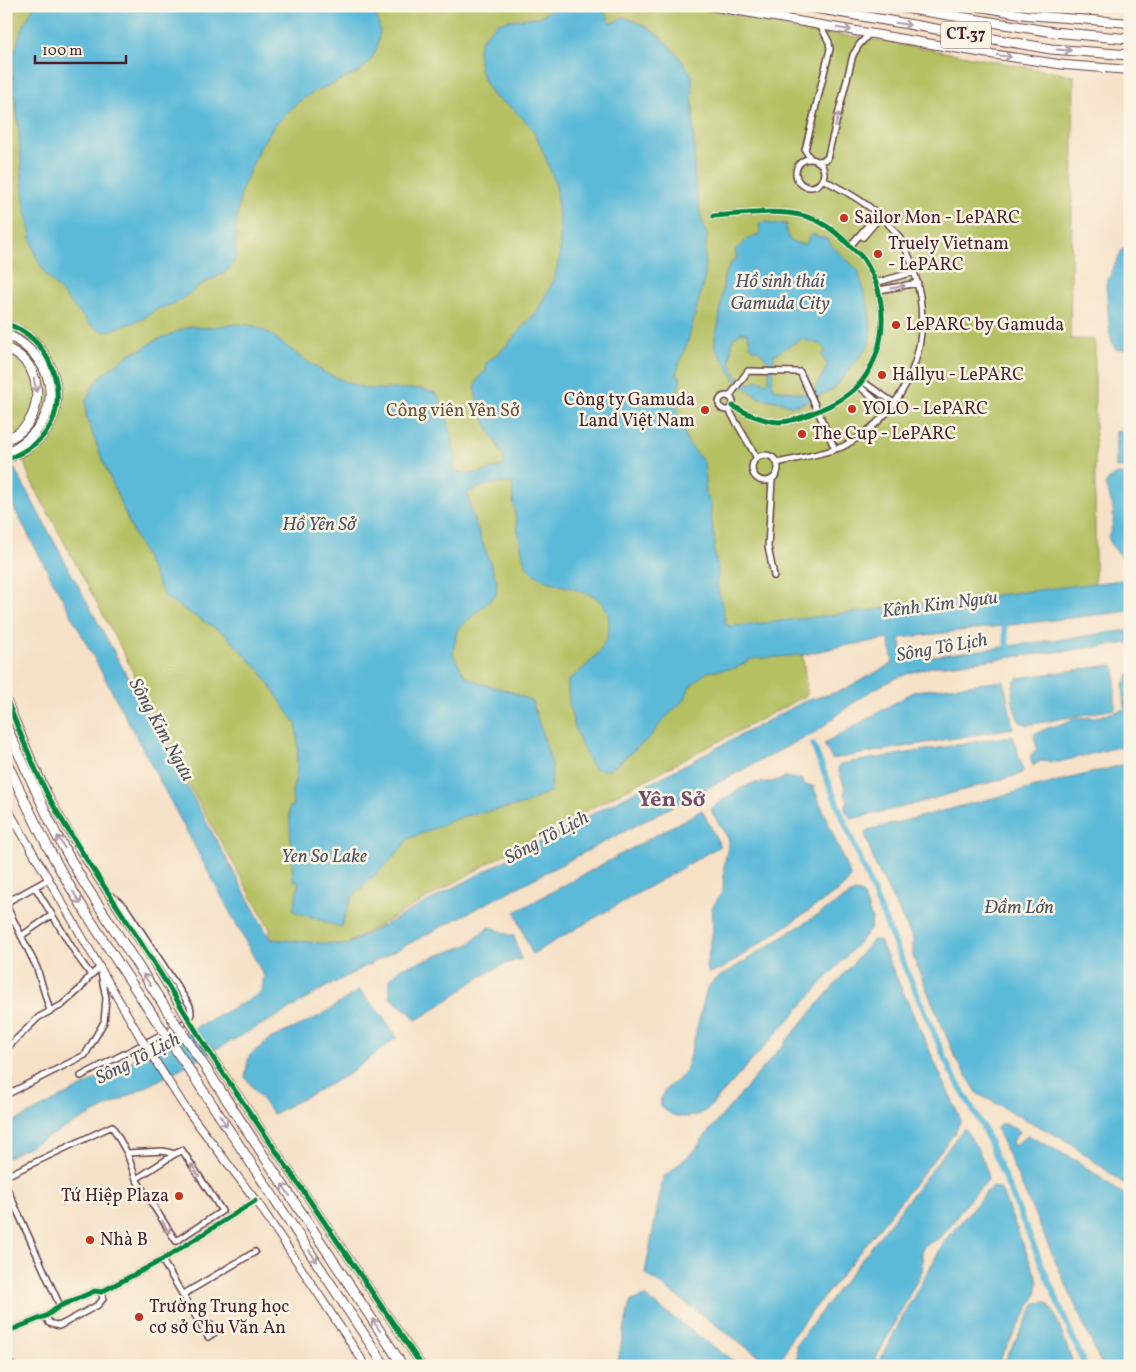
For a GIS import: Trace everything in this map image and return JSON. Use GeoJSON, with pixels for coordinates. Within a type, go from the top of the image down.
{"type":"FeatureCollection","features":[{"type":"Feature","properties":{"kind":"highway","name":"CT.37"},"geometry":{"type":"LineString","coordinates":[[804,6],[1051,49],[1130,55]]}},
{"type":"Feature","properties":{"kind":"highway","name":"CT.37"},"geometry":{"type":"LineString","coordinates":[[893,6],[1053,32],[1130,39]]}},
{"type":"Feature","properties":{"kind":"highway"},"geometry":{"type":"LineString","coordinates":[[6,453],[23,444],[40,426],[50,402],[50,387],[41,361],[22,342],[7,334]]}},
{"type":"Feature","properties":{"kind":"highway"},"geometry":{"type":"LineString","coordinates":[[6,348],[23,359],[35,378],[37,388],[34,412],[17,434],[6,439]]}},
{"type":"Feature","properties":{"kind":"highway"},"geometry":{"type":"LineString","coordinates":[[6,726],[56,834],[90,892],[403,1366]]}},
{"type":"Feature","properties":{"kind":"highway"},"geometry":{"type":"LineString","coordinates":[[6,761],[31,814],[70,886],[162,1029],[385,1366]]}},
{"type":"Feature","properties":{"kind":"main road"},"geometry":{"type":"LineString","coordinates":[[710,6],[984,54],[1065,65],[1130,70]]}},
{"type":"Feature","properties":{"kind":"main road"},"geometry":{"type":"LineString","coordinates":[[975,6],[1026,15],[1130,23]]}},
{"type":"Feature","properties":{"kind":"street"},"geometry":{"type":"LineString","coordinates":[[820,25],[829,42],[830,49],[805,150],[810,158],[819,161],[827,159],[854,55],[859,45],[869,34]]}},
{"type":"Feature","properties":{"kind":"street"},"geometry":{"type":"LineString","coordinates":[[810,158],[800,162],[795,171],[798,182],[806,188],[816,187],[824,180],[825,170],[819,161]]}},
{"type":"Feature","properties":{"kind":"street"},"geometry":{"type":"LineString","coordinates":[[777,463],[842,447],[880,420],[907,383],[920,346],[923,318],[918,283],[910,258],[893,229],[873,208],[824,180]]}},
{"type":"Feature","properties":{"kind":"street"},"geometry":{"type":"LineString","coordinates":[[713,216],[766,213],[807,217],[835,231],[864,260],[879,290],[882,330],[876,356],[860,383],[837,402],[809,416],[780,422],[731,408],[723,409],[720,404],[722,398],[729,397]]}},
{"type":"Feature","properties":{"kind":"street"},"geometry":{"type":"LineString","coordinates":[[851,247],[880,215]]}},
{"type":"Feature","properties":{"kind":"street"},"geometry":{"type":"LineString","coordinates":[[875,283],[914,272]]}},
{"type":"Feature","properties":{"kind":"street"},"geometry":{"type":"LineString","coordinates":[[879,290],[918,283]]}},
{"type":"Feature","properties":{"kind":"street"},"geometry":{"type":"LineString","coordinates":[[6,324],[15,326],[27,333],[48,358],[55,376],[57,392],[56,406],[48,430],[29,449],[6,460]]}},
{"type":"Feature","properties":{"kind":"street"},"geometry":{"type":"LineString","coordinates":[[729,397],[748,371],[776,370],[800,372],[835,449]]}},
{"type":"Feature","properties":{"kind":"street"},"geometry":{"type":"LineString","coordinates":[[860,383],[894,403]]}},
{"type":"Feature","properties":{"kind":"street"},"geometry":{"type":"LineString","coordinates":[[860,383],[888,411]]}},
{"type":"Feature","properties":{"kind":"street"},"geometry":{"type":"LineString","coordinates":[[729,397],[732,400],[731,408],[757,458]]}},
{"type":"Feature","properties":{"kind":"street"},"geometry":{"type":"LineString","coordinates":[[772,480],[762,482],[754,476],[752,466],[757,458],[766,455],[773,458],[777,463],[778,472],[772,480],[768,547],[774,576]]}},
{"type":"Feature","properties":{"kind":"street"},"geometry":{"type":"LineString","coordinates":[[6,698],[31,758],[52,801],[82,854],[147,952],[219,1067],[422,1366]]}},
{"type":"Feature","properties":{"kind":"street"},"geometry":{"type":"LineString","coordinates":[[6,806],[142,1040],[184,1106],[255,1201],[366,1366]]}},
{"type":"Feature","properties":{"kind":"street"},"geometry":{"type":"LineString","coordinates":[[49,880],[9,901],[7,910],[37,968],[50,1011]]}},
{"type":"Feature","properties":{"kind":"street"},"geometry":{"type":"LineString","coordinates":[[35,887],[91,975]]}},
{"type":"Feature","properties":{"kind":"street"},"geometry":{"type":"LineString","coordinates":[[81,1076],[186,1022],[191,1017],[192,1012],[190,1006],[125,907],[109,894]]}},
{"type":"Feature","properties":{"kind":"street"},"geometry":{"type":"LineString","coordinates":[[21,936],[52,915]]}},
{"type":"Feature","properties":{"kind":"street"},"geometry":{"type":"LineString","coordinates":[[6,1049],[39,1017],[62,1005],[80,990],[91,975],[100,967]]}},
{"type":"Feature","properties":{"kind":"street"},"geometry":{"type":"LineString","coordinates":[[6,1094],[85,1055],[104,1022],[106,998],[100,967]]}},
{"type":"Feature","properties":{"kind":"street"},"geometry":{"type":"LineString","coordinates":[[6,1073],[9,1079],[6,1083]]}},
{"type":"Feature","properties":{"kind":"street"},"geometry":{"type":"LineString","coordinates":[[6,1176],[112,1126],[127,1153],[136,1179],[176,1241],[222,1210],[182,1150],[136,1179]]}},
{"type":"Feature","properties":{"kind":"street"},"geometry":{"type":"LineString","coordinates":[[127,1153],[163,1151],[175,1154]]}},
{"type":"Feature","properties":{"kind":"street"},"geometry":{"type":"LineString","coordinates":[[6,1186],[60,1306]]}},
{"type":"Feature","properties":{"kind":"street"},"geometry":{"type":"LineString","coordinates":[[6,1332],[46,1316],[60,1306],[95,1291],[101,1292],[162,1260],[255,1201]]}},
{"type":"Feature","properties":{"kind":"street"},"geometry":{"type":"LineString","coordinates":[[182,1295],[255,1252]]}},
{"type":"Feature","properties":{"kind":"street"},"geometry":{"type":"LineString","coordinates":[[162,1260],[203,1329]]}},
{"type":"Feature","properties":{"kind":"street"},"geometry":{"type":"LineString","coordinates":[[46,1316],[48,1323],[59,1326],[98,1306],[103,1299],[101,1292]]}},
{"type":"Feature","properties":{"kind":"street"},"geometry":{"type":"LineString","coordinates":[[6,1358],[12,1366]]}},
{"type":"Feature","properties":{"kind":"green space","name":"Công viên Yên Sở"},"geometry":{"type":"Polygon","coordinates":[[[6,6],[679,6],[734,14],[797,30],[874,39],[1074,76],[1070,339],[1095,340],[1095,584],[799,620],[807,695],[517,847],[350,942],[347,946],[270,939],[270,929],[183,775],[121,648],[30,479],[6,408],[6,6]]]}},
{"type":"Feature","properties":{"kind":"water"},"geometry":{"type":"Polygon","coordinates":[[[34,6],[370,6],[378,20],[380,31],[377,48],[369,63],[359,72],[314,92],[298,102],[274,126],[261,145],[241,191],[236,225],[236,256],[231,267],[223,274],[202,284],[178,302],[155,310],[143,319],[105,332],[91,326],[45,274],[34,252],[24,201],[13,64],[21,31],[34,6]]]}},
{"type":"Feature","properties":{"kind":"water","name":"Hồ Yên Sở"},"geometry":{"type":"Polygon","coordinates":[[[557,6],[569,6],[577,9],[584,6],[599,6],[607,15],[610,23],[622,17],[644,25],[671,47],[692,76],[695,186],[707,236],[705,277],[688,341],[676,376],[681,377],[676,400],[687,442],[704,462],[706,495],[711,503],[714,551],[718,569],[717,584],[725,624],[729,626],[747,625],[1130,579],[1130,611],[900,638],[904,660],[1130,630],[1130,643],[937,666],[904,675],[888,682],[846,708],[819,730],[326,987],[283,1013],[146,1087],[6,1158],[6,1126],[256,996],[262,990],[264,976],[6,493],[6,468],[13,466],[270,939],[346,945],[805,701],[841,691],[893,663],[889,639],[842,646],[802,655],[751,659],[736,668],[707,672],[690,686],[685,699],[665,718],[650,737],[610,770],[594,769],[578,738],[569,704],[568,681],[594,657],[605,642],[609,625],[607,610],[600,601],[589,594],[547,581],[535,575],[526,565],[517,525],[512,483],[478,488],[467,493],[472,514],[497,581],[496,595],[457,630],[453,654],[465,676],[482,684],[512,692],[532,701],[552,765],[551,791],[523,805],[464,816],[408,839],[393,858],[352,897],[341,927],[293,911],[298,881],[293,880],[289,806],[293,808],[292,791],[296,777],[298,747],[296,724],[260,671],[225,634],[165,598],[133,532],[100,454],[86,416],[86,400],[93,386],[103,374],[131,353],[143,349],[152,342],[191,326],[201,328],[238,324],[248,325],[258,327],[269,333],[325,373],[347,382],[367,389],[421,389],[435,393],[439,397],[450,427],[456,461],[453,468],[459,472],[472,474],[506,465],[482,416],[475,390],[478,380],[486,371],[486,363],[503,349],[537,311],[554,280],[560,255],[560,230],[556,185],[542,149],[532,128],[512,108],[493,96],[485,83],[480,69],[478,51],[481,41],[498,23],[539,17],[557,6]]]}},
{"type":"Feature","properties":{"kind":"water","name":"Hồ sinh thái Gamuda City"},"geometry":{"type":"Polygon","coordinates":[[[759,223],[787,224],[786,230],[790,241],[805,245],[811,234],[827,239],[858,270],[869,308],[871,327],[869,345],[834,389],[801,404],[791,406],[782,402],[759,398],[736,381],[715,347],[724,276],[732,261],[737,258],[735,250],[748,239],[760,234],[759,223]],[[742,332],[733,338],[730,360],[737,377],[750,384],[758,380],[766,383],[769,380],[769,362],[758,350],[753,349],[750,345],[748,334],[742,332]],[[801,339],[774,355],[772,384],[774,389],[805,394],[813,392],[828,365],[821,356],[825,351],[822,345],[801,339]]]}},
{"type":"Feature","properties":{"kind":"water"},"geometry":{"type":"Polygon","coordinates":[[[1130,241],[1130,349],[1115,349],[1110,335],[1106,284],[1121,252],[1130,241]]]}},
{"type":"Feature","properties":{"kind":"water"},"geometry":{"type":"Polygon","coordinates":[[[1130,429],[1130,469],[1116,468],[1116,432],[1130,429]]]}},
{"type":"Feature","properties":{"kind":"water"},"geometry":{"type":"Polygon","coordinates":[[[1116,474],[1130,475],[1130,556],[1121,556],[1112,546],[1108,537],[1114,517],[1105,485],[1116,474]]]}},
{"type":"Feature","properties":{"kind":"water"},"geometry":{"type":"Polygon","coordinates":[[[1112,665],[1115,669],[1115,709],[1027,725],[1019,721],[1012,693],[1018,678],[1112,665]]]}},
{"type":"Feature","properties":{"kind":"water"},"geometry":{"type":"Polygon","coordinates":[[[1130,673],[1130,744],[1059,762],[1040,761],[1033,766],[1030,756],[1037,750],[1034,734],[1053,726],[1065,724],[1074,718],[1097,717],[1125,709],[1123,686],[1130,673]]]}},
{"type":"Feature","properties":{"kind":"water"},"geometry":{"type":"Polygon","coordinates":[[[1004,681],[1013,728],[832,759],[824,744],[915,691],[1004,681]]]}},
{"type":"Feature","properties":{"kind":"water"},"geometry":{"type":"Polygon","coordinates":[[[1013,736],[1023,770],[1021,774],[903,807],[851,819],[845,809],[848,800],[844,794],[845,788],[838,769],[840,764],[1013,736]]]}},
{"type":"Feature","properties":{"kind":"water","name":"Đầm Lớn"},"geometry":{"type":"Polygon","coordinates":[[[1130,763],[1130,1188],[1070,1143],[978,1094],[956,1059],[913,957],[913,939],[874,862],[865,833],[868,830],[1130,763]]]}},
{"type":"Feature","properties":{"kind":"water"},"geometry":{"type":"Polygon","coordinates":[[[785,777],[803,780],[804,785],[813,786],[851,878],[841,889],[722,969],[709,973],[706,967],[713,930],[712,908],[723,890],[724,867],[729,840],[710,809],[743,787],[785,777]]]}},
{"type":"Feature","properties":{"kind":"water"},"geometry":{"type":"Polygon","coordinates":[[[702,810],[720,846],[532,954],[515,912],[702,810]]]}},
{"type":"Feature","properties":{"kind":"water"},"geometry":{"type":"Polygon","coordinates":[[[854,892],[863,895],[872,919],[870,930],[709,1108],[691,1117],[678,1116],[666,1111],[661,1106],[662,1095],[686,1071],[707,988],[713,981],[854,892]]]}},
{"type":"Feature","properties":{"kind":"water"},"geometry":{"type":"Polygon","coordinates":[[[489,927],[514,936],[521,959],[492,970],[416,1020],[390,998],[390,978],[399,969],[468,945],[489,927]]]}},
{"type":"Feature","properties":{"kind":"water"},"geometry":{"type":"Polygon","coordinates":[[[873,940],[880,941],[961,1120],[954,1134],[791,1338],[779,1366],[772,1366],[645,1273],[663,1178],[696,1149],[704,1137],[873,940]]]}},
{"type":"Feature","properties":{"kind":"water"},"geometry":{"type":"Polygon","coordinates":[[[359,990],[383,1017],[397,1037],[349,1074],[273,1114],[245,1077],[249,1056],[270,1039],[320,1016],[359,990]]]}},
{"type":"Feature","properties":{"kind":"water"},"geometry":{"type":"Polygon","coordinates":[[[1000,1124],[1020,1131],[1012,1141],[1013,1145],[1016,1145],[1027,1135],[1077,1161],[1130,1199],[1130,1366],[1102,1366],[998,1132],[997,1127],[1000,1124]]]}},
{"type":"Feature","properties":{"kind":"water"},"geometry":{"type":"Polygon","coordinates":[[[964,1128],[983,1159],[988,1180],[939,1238],[923,1248],[922,1271],[872,1366],[794,1366],[797,1360],[796,1345],[964,1128]]]}},
{"type":"Feature","properties":{"kind":"water"},"geometry":{"type":"Polygon","coordinates":[[[991,1187],[1001,1190],[1038,1281],[1036,1295],[996,1366],[877,1366],[946,1239],[991,1187]]]}},
{"type":"Feature","properties":{"kind":"water"},"geometry":{"type":"Polygon","coordinates":[[[644,1296],[740,1366],[617,1366],[630,1302],[644,1296]]]}},
{"type":"Feature","properties":{"kind":"water"},"geometry":{"type":"Polygon","coordinates":[[[1047,1302],[1055,1315],[1074,1366],[1002,1366],[1036,1303],[1047,1302]]]}},
{"type":"Feature","properties":{"kind":"waterway"},"geometry":{"type":"LineString","coordinates":[[1003,618],[1008,653]]}},
{"type":"Feature","properties":{"kind":"waterway"},"geometry":{"type":"LineString","coordinates":[[813,745],[891,935],[951,1072],[983,1127],[1085,1366]]}},
{"type":"Feature","properties":{"kind":"cycle path"},"geometry":{"type":"LineString","coordinates":[[713,216],[761,212],[786,213],[808,217],[821,223],[836,233],[863,258],[872,274],[881,305],[881,337],[877,353],[862,381],[844,397],[812,414],[784,422],[761,419],[733,406]]}},
{"type":"Feature","properties":{"kind":"cycle path"},"geometry":{"type":"LineString","coordinates":[[6,324],[21,330],[34,340],[44,353],[52,368],[56,384],[57,401],[54,417],[43,436],[29,448],[6,460]]}},
{"type":"Feature","properties":{"kind":"cycle path"},"geometry":{"type":"LineString","coordinates":[[6,698],[39,778],[75,841],[219,1067],[422,1366]]}},
{"type":"Feature","properties":{"kind":"cycle path"},"geometry":{"type":"LineString","coordinates":[[6,1332],[46,1316],[60,1306],[95,1291],[101,1292],[162,1260],[255,1201]]}},
{"type":"Feature","properties":{"kind":"place","name":"Sailor Mon - LePARC"},"geometry":{"type":"Point","coordinates":[844,218]}},
{"type":"Feature","properties":{"kind":"place","name":"Truely Vietnam - LePARC"},"geometry":{"type":"Point","coordinates":[878,254]}},
{"type":"Feature","properties":{"kind":"place","name":"LePARC by Gamuda"},"geometry":{"type":"Point","coordinates":[896,325]}},
{"type":"Feature","properties":{"kind":"place","name":"Hallyu - LePARC"},"geometry":{"type":"Point","coordinates":[882,375]}},
{"type":"Feature","properties":{"kind":"place","name":"YOLO - LePARC"},"geometry":{"type":"Point","coordinates":[852,409]}},
{"type":"Feature","properties":{"kind":"place","name":"Công ty Gamuda Land Việt Nam"},"geometry":{"type":"Point","coordinates":[705,410]}},
{"type":"Feature","properties":{"kind":"place","name":"The Cup - LePARC"},"geometry":{"type":"Point","coordinates":[802,434]}},
{"type":"Feature","properties":{"kind":"place","name":"Tứ Hiệp Plaza"},"geometry":{"type":"Point","coordinates":[179,1196]}},
{"type":"Feature","properties":{"kind":"place","name":"Nhà B"},"geometry":{"type":"Point","coordinates":[90,1240]}},
{"type":"Feature","properties":{"kind":"place","name":"Trường Trung học cơ sở Chu Văn An"},"geometry":{"type":"Point","coordinates":[139,1317]}},
{"type":"Feature","properties":{"kind":"district","name":"Yên Sở"},"geometry":{"type":"Point","coordinates":[672,800]}},
{"type":"Feature","properties":{"kind":"water label","name":"Kênh Kim Ngưu"},"geometry":{"type":"Point","coordinates":[940,605]}},
{"type":"Feature","properties":{"kind":"water label","name":"Sông Tô Lịch"},"geometry":{"type":"Point","coordinates":[942,648]}},
{"type":"Feature","properties":{"kind":"water label","name":"Sông Kim Ngưu"},"geometry":{"type":"Point","coordinates":[161,730]}},
{"type":"Feature","properties":{"kind":"water label","name":"Sông Tô Lịch"},"geometry":{"type":"Point","coordinates":[547,838]}},
{"type":"Feature","properties":{"kind":"water label","name":"Yen So Lake"},"geometry":{"type":"Point","coordinates":[324,857]}},
{"type":"Feature","properties":{"kind":"water label","name":"Sông Tô Lịch"},"geometry":{"type":"Point","coordinates":[138,1059]}}]}
